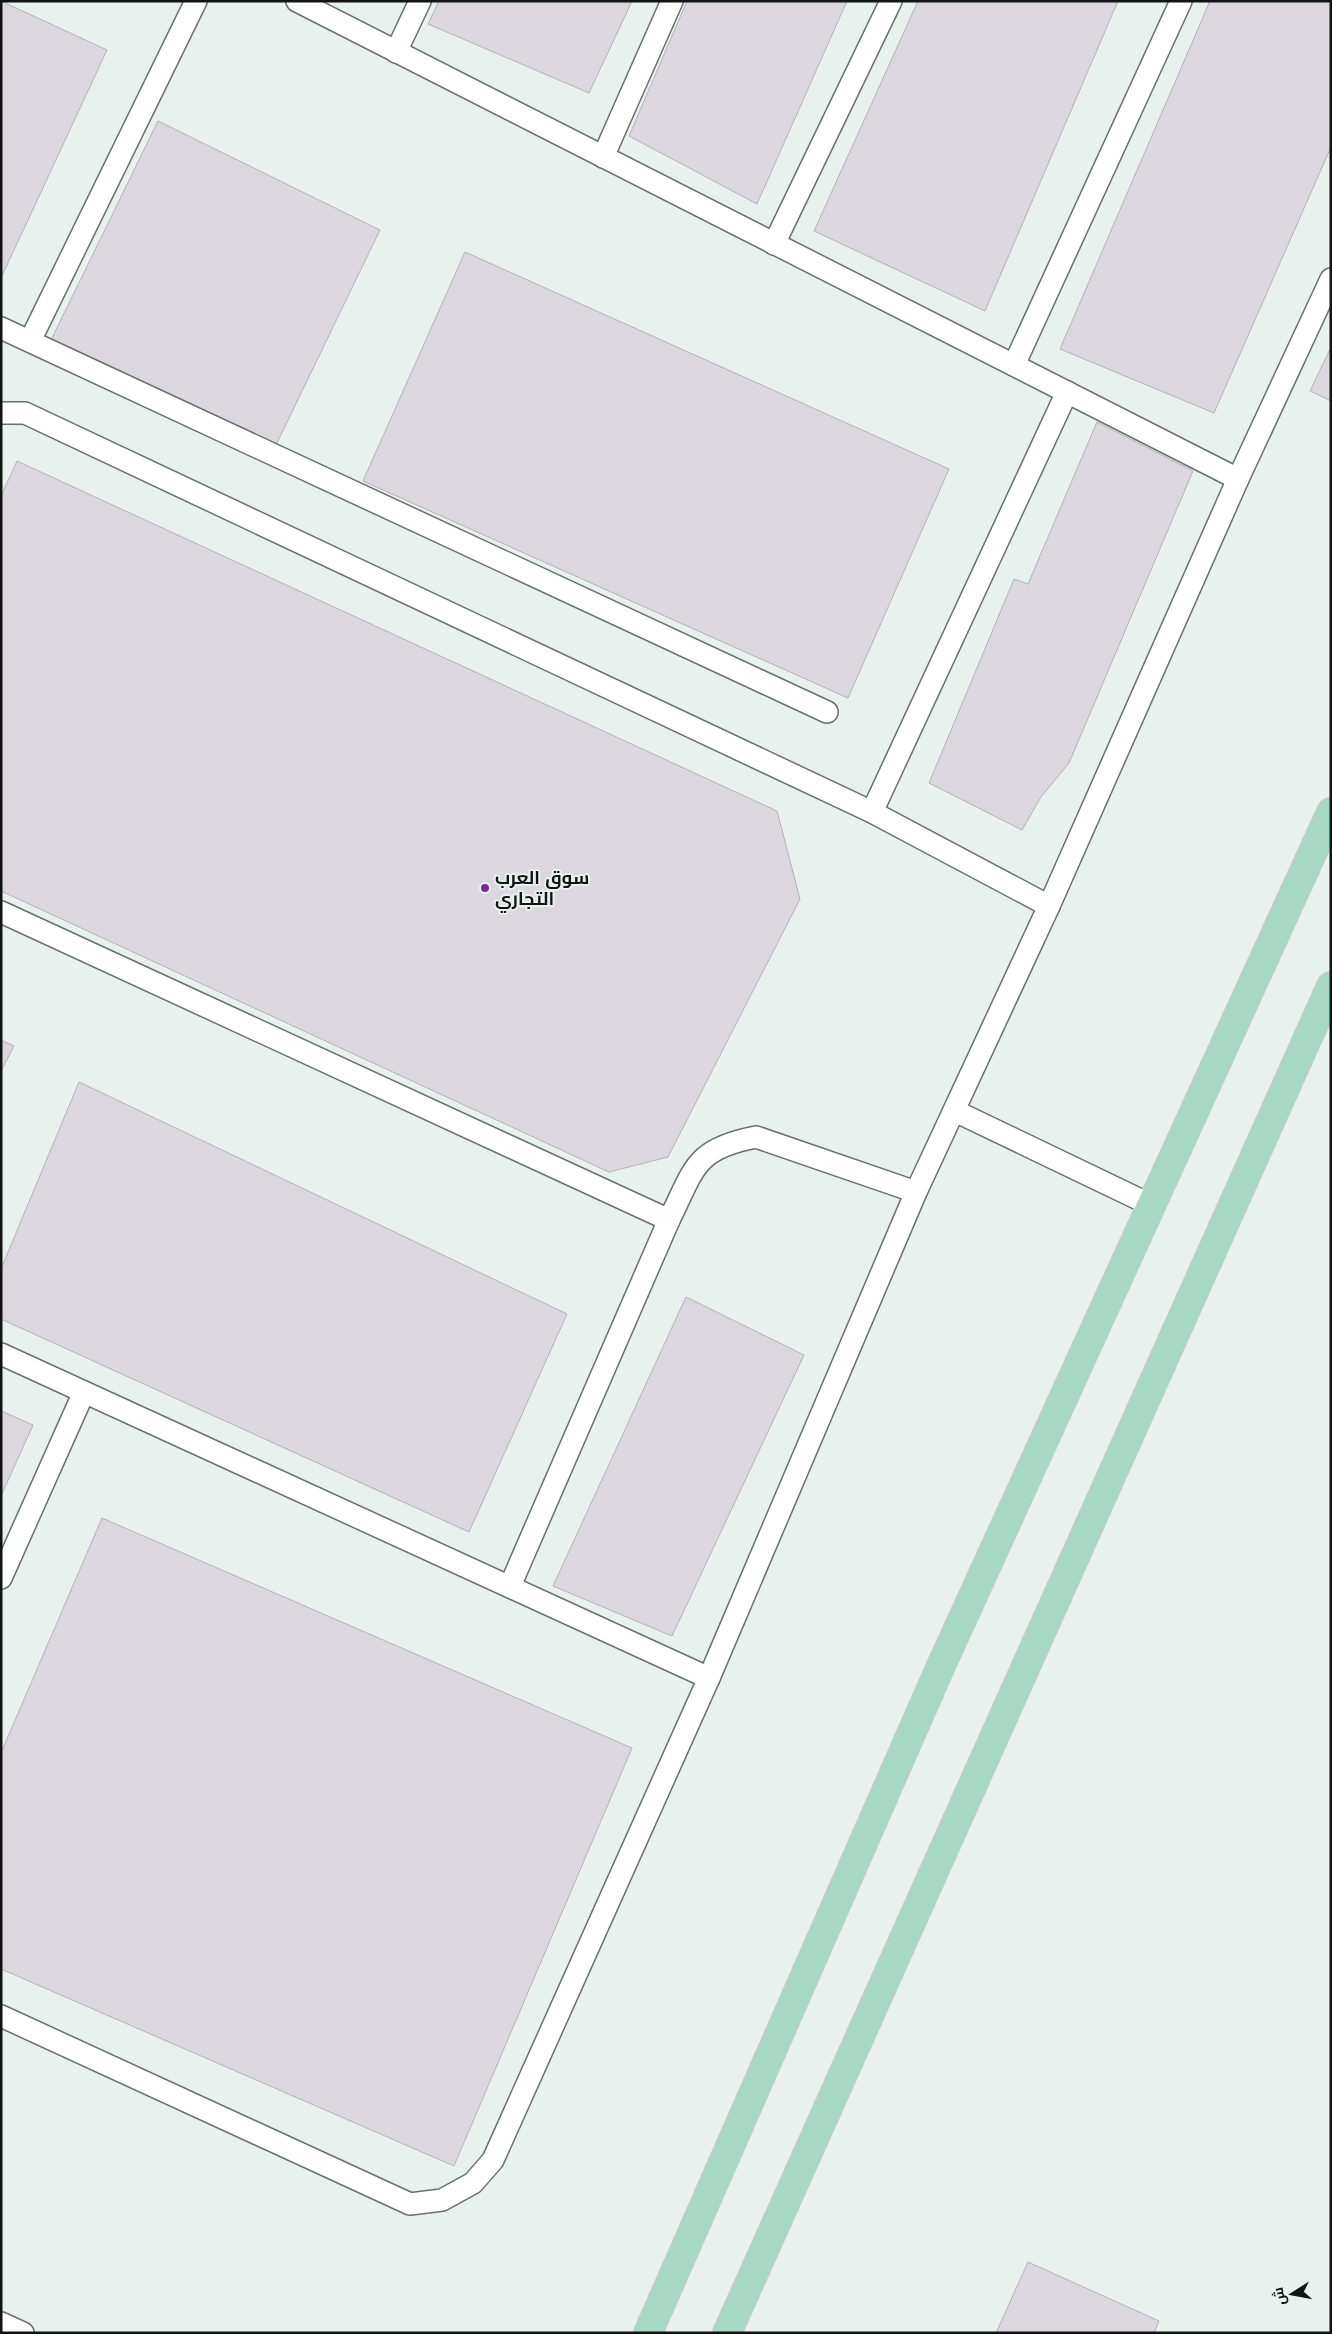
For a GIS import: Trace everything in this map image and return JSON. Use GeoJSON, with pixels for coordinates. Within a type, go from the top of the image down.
{"type":"FeatureCollection","features":[{"type":"Feature","properties":{"kind":"main road"},"geometry":{"type":"LineString","coordinates":[[648,2333],[940,1668],[1153,1206],[1331,812]]}},
{"type":"Feature","properties":{"kind":"main road"},"geometry":{"type":"LineString","coordinates":[[727,2333],[1331,986]]}},
{"type":"Feature","properties":{"kind":"lane"},"geometry":{"type":"LineString","coordinates":[[30,341],[196,1]]}},
{"type":"Feature","properties":{"kind":"lane"},"geometry":{"type":"LineString","coordinates":[[297,1],[1238,479]]}},
{"type":"Feature","properties":{"kind":"lane"},"geometry":{"type":"LineString","coordinates":[[396,52],[420,1]]}},
{"type":"Feature","properties":{"kind":"lane"},"geometry":{"type":"LineString","coordinates":[[603,157],[672,1]]}},
{"type":"Feature","properties":{"kind":"lane"},"geometry":{"type":"LineString","coordinates":[[774,244],[890,1]]}},
{"type":"Feature","properties":{"kind":"lane"},"geometry":{"type":"LineString","coordinates":[[1014,365],[1181,1]]}},
{"type":"Feature","properties":{"kind":"lane"},"geometry":{"type":"LineString","coordinates":[[1,2016],[410,2204],[442,2200],[473,2183],[493,2160],[709,1678],[916,1192],[1049,906],[1238,479],[1331,279]]}},
{"type":"Feature","properties":{"kind":"lane"},"geometry":{"type":"LineString","coordinates":[[1,328],[827,712]]}},
{"type":"Feature","properties":{"kind":"lane"},"geometry":{"type":"LineString","coordinates":[[872,812],[1067,392]]}},
{"type":"Feature","properties":{"kind":"lane"},"geometry":{"type":"LineString","coordinates":[[1,413],[25,413],[872,812],[1049,906]]}},
{"type":"Feature","properties":{"kind":"lane"},"geometry":{"type":"LineString","coordinates":[[1,912],[669,1220]]}},
{"type":"Feature","properties":{"kind":"lane"},"geometry":{"type":"LineString","coordinates":[[955,1111],[1153,1206]]}},
{"type":"Feature","properties":{"kind":"lane"},"geometry":{"type":"LineString","coordinates":[[510,1586],[669,1220],[698,1162],[710,1151],[730,1142],[756,1137],[916,1192]]}},
{"type":"Feature","properties":{"kind":"lane"},"geometry":{"type":"LineString","coordinates":[[1,1354],[709,1678]]}},
{"type":"Feature","properties":{"kind":"lane"},"geometry":{"type":"LineString","coordinates":[[1,1578],[84,1392]]}},
{"type":"Feature","properties":{"kind":"lane"},"geometry":{"type":"LineString","coordinates":[[1,2323],[23,2333]]}},
{"type":"Feature","properties":{"kind":"building"},"geometry":{"type":"Polygon","coordinates":[[[1,1],[107,50],[1,278],[1,1]]]}},
{"type":"Feature","properties":{"kind":"building"},"geometry":{"type":"Polygon","coordinates":[[[439,1],[632,1],[589,93],[428,24],[439,1]]]}},
{"type":"Feature","properties":{"kind":"building"},"geometry":{"type":"Polygon","coordinates":[[[687,1],[847,1],[757,204],[629,136],[687,1]]]}},
{"type":"Feature","properties":{"kind":"building"},"geometry":{"type":"Polygon","coordinates":[[[918,1],[1118,1],[985,311],[814,231],[918,1]]]}},
{"type":"Feature","properties":{"kind":"building"},"geometry":{"type":"Polygon","coordinates":[[[1210,1],[1331,1],[1331,147],[1214,413],[1060,349],[1210,1]]]}},
{"type":"Feature","properties":{"kind":"building"},"geometry":{"type":"Polygon","coordinates":[[[158,121],[380,230],[274,449],[51,340],[158,121]]]}},
{"type":"Feature","properties":{"kind":"building"},"geometry":{"type":"Polygon","coordinates":[[[465,252],[949,469],[848,698],[363,481],[465,252]]]}},
{"type":"Feature","properties":{"kind":"building"},"geometry":{"type":"Polygon","coordinates":[[[1331,347],[1331,401],[1310,391],[1331,347]]]}},
{"type":"Feature","properties":{"kind":"building"},"geometry":{"type":"Polygon","coordinates":[[[1097,422],[1193,471],[1069,763],[1041,797],[1022,830],[929,783],[1014,579],[1028,584],[1097,422]]]}},
{"type":"Feature","properties":{"kind":"building"},"geometry":{"type":"Polygon","coordinates":[[[17,461],[777,811],[800,899],[668,1157],[609,1172],[1,891],[1,496],[17,461]]]}},
{"type":"Feature","properties":{"kind":"building"},"geometry":{"type":"Polygon","coordinates":[[[1,1040],[14,1046],[1,1071],[1,1040]]]}},
{"type":"Feature","properties":{"kind":"building"},"geometry":{"type":"Polygon","coordinates":[[[79,1082],[567,1314],[469,1532],[1,1319],[1,1269],[79,1082]]]}},
{"type":"Feature","properties":{"kind":"building"},"geometry":{"type":"Polygon","coordinates":[[[686,1297],[804,1355],[672,1636],[553,1586],[686,1297]]]}},
{"type":"Feature","properties":{"kind":"building"},"geometry":{"type":"Polygon","coordinates":[[[1,1411],[33,1425],[1,1496],[1,1411]]]}},
{"type":"Feature","properties":{"kind":"building"},"geometry":{"type":"Polygon","coordinates":[[[102,1518],[632,1748],[454,2166],[1,1969],[1,1753],[102,1518]]]}},
{"type":"Feature","properties":{"kind":"building"},"geometry":{"type":"Polygon","coordinates":[[[1028,2262],[1159,2321],[1154,2333],[996,2333],[1028,2262]]]}},
{"type":"Feature","properties":{"kind":"place","name":"سوق العرب التجاري"},"geometry":{"type":"Point","coordinates":[485,888]}}]}
